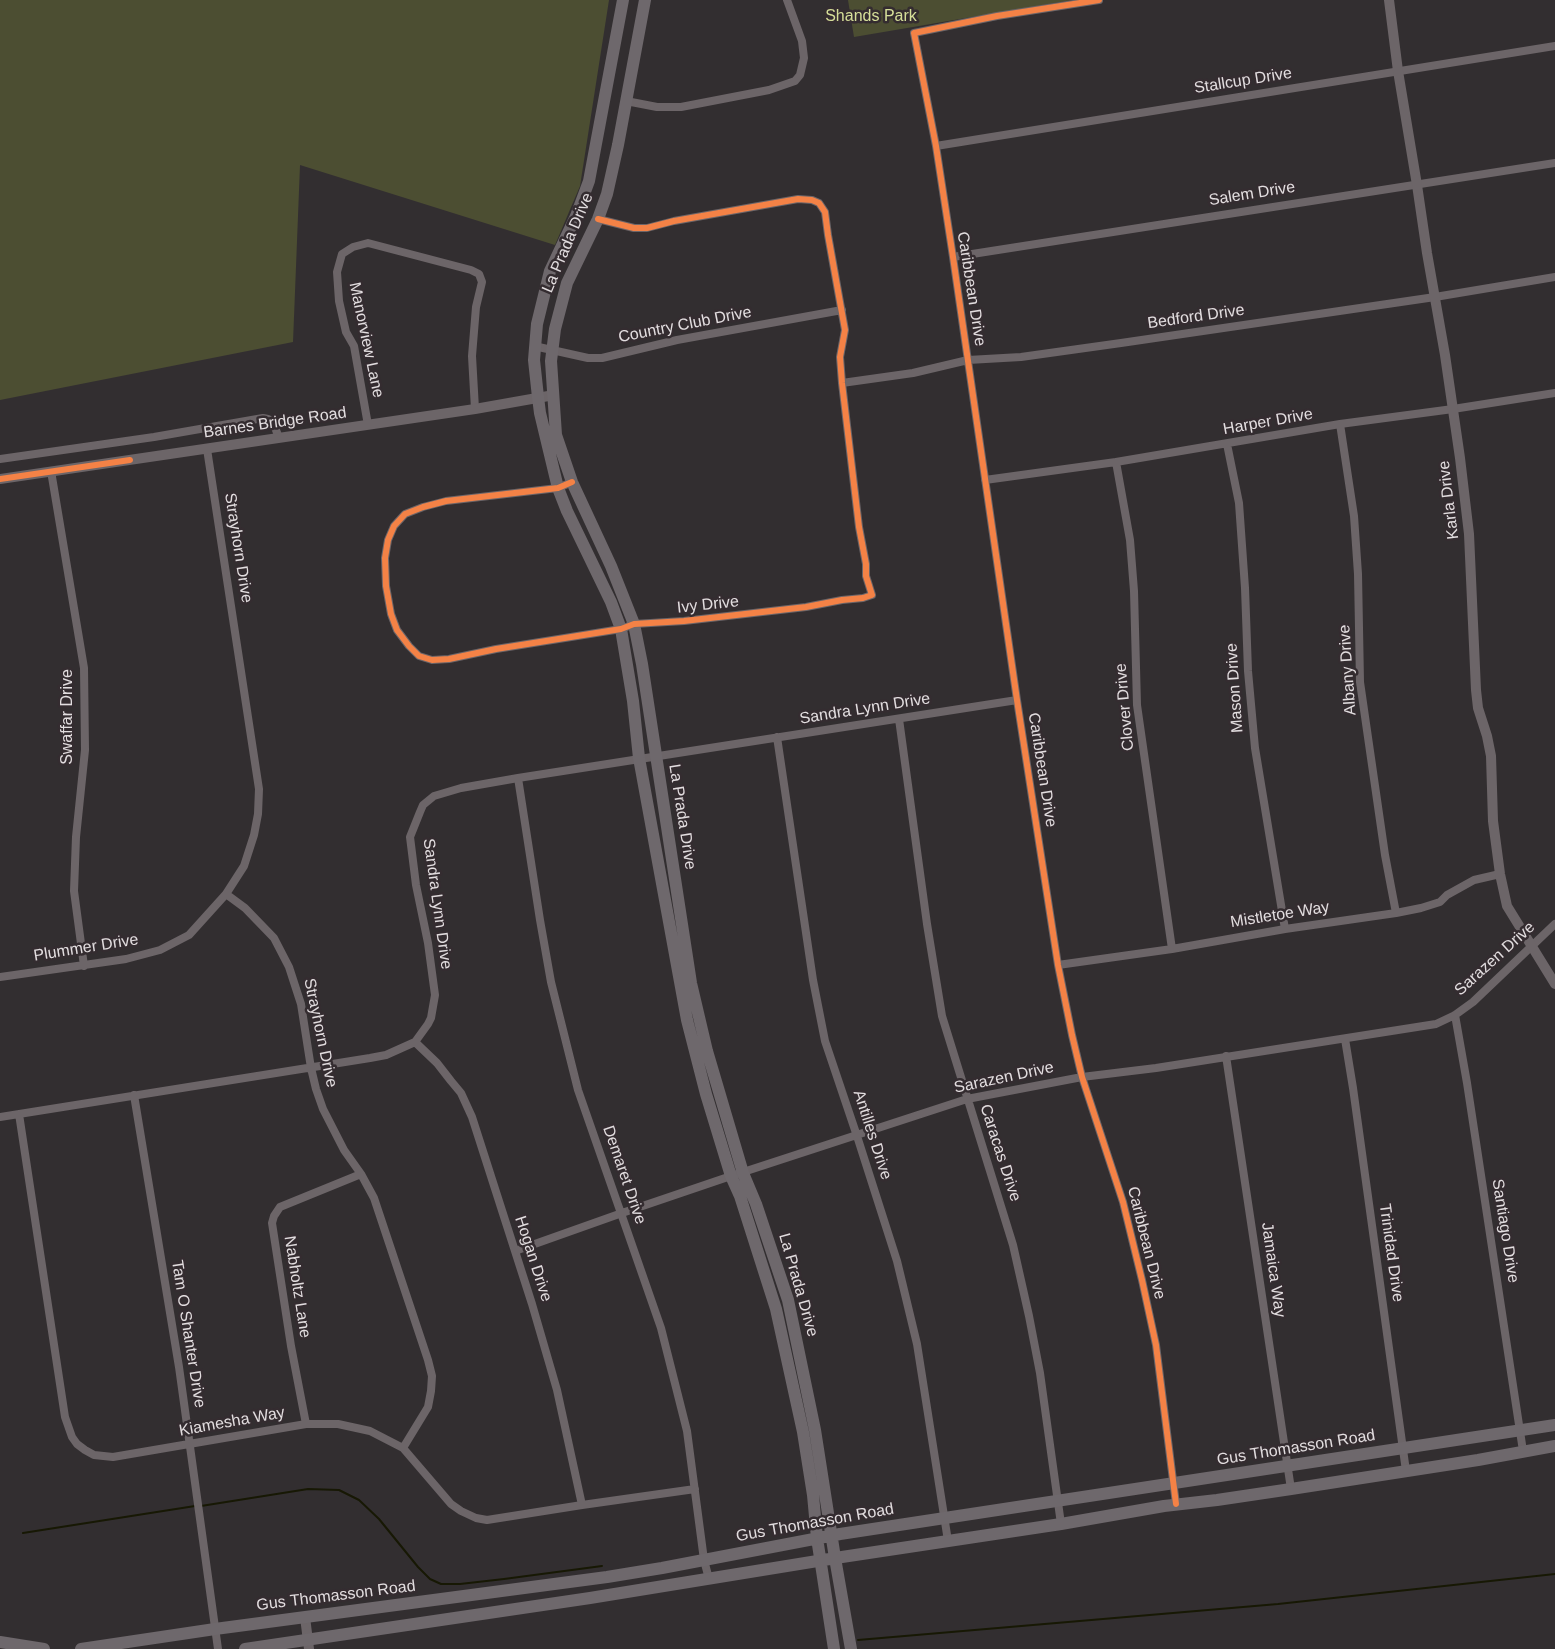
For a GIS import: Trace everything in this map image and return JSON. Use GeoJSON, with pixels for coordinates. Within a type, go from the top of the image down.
{"type":"FeatureCollection","features":[{"type":"Feature","properties":{"kind":"main road","name":"La Prada Drive"},"geometry":{"type":"LineString","coordinates":[[623,0],[591,171],[581,206],[550,271],[537,324],[534,360],[540,413],[558,488],[567,512],[611,602],[621,629],[633,701],[639,759],[687,1020],[706,1094],[737,1175]]}},
{"type":"Feature","properties":{"kind":"main road","name":"La Prada Drive"},"geometry":{"type":"LineString","coordinates":[[645,0],[607,194],[598,219],[567,283],[558,311],[551,361],[556,435],[572,482],[611,566],[634,624],[691,983],[740,1196],[776,1309],[807,1421],[851,1649]]}},
{"type":"Feature","properties":{"kind":"main road"},"geometry":{"type":"LineString","coordinates":[[591,171],[613,170]]}},
{"type":"Feature","properties":{"kind":"main road"},"geometry":{"type":"LineString","coordinates":[[597,571],[611,566]]}},
{"type":"Feature","properties":{"kind":"main road","name":"La Prada Drive"},"geometry":{"type":"LineString","coordinates":[[807,1421],[818,1538],[834,1649]]}},
{"type":"Feature","properties":{"kind":"main road","name":"Gus Thomasson Road"},"geometry":{"type":"LineString","coordinates":[[81,1649],[572,1582],[818,1538],[1555,1425]]}},
{"type":"Feature","properties":{"kind":"main road"},"geometry":{"type":"LineString","coordinates":[[245,1649],[308,1644],[835,1558],[1176,1504],[1291,1489],[1555,1446]]}},
{"type":"Feature","properties":{"kind":"main road"},"geometry":{"type":"LineString","coordinates":[[0,1642],[44,1649]]}},
{"type":"Feature","properties":{"kind":"street"},"geometry":{"type":"LineString","coordinates":[[626,101],[657,107],[681,107],[770,90],[795,81],[800,75],[804,58],[802,41],[787,0]]}},
{"type":"Feature","properties":{"kind":"street","name":"Caribbean Drive"},"geometry":{"type":"LineString","coordinates":[[1100,0],[997,16],[914,33],[936,146],[1058,965],[1082,1077],[1124,1202],[1142,1280],[1156,1345],[1176,1504]]}},
{"type":"Feature","properties":{"kind":"street","name":"Karla Drive"},"geometry":{"type":"LineString","coordinates":[[1389,0],[1398,71],[1453,409],[1469,534],[1476,690],[1478,708],[1491,756],[1493,821],[1500,873],[1508,906],[1555,984]]}},
{"type":"Feature","properties":{"kind":"street","name":"Stallcup Drive"},"geometry":{"type":"LineString","coordinates":[[936,146],[1555,46]]}},
{"type":"Feature","properties":{"kind":"street","name":"Salem Drive"},"geometry":{"type":"LineString","coordinates":[[953,257],[1555,163]]}},
{"type":"Feature","properties":{"kind":"street","name":"Ivy Drive"},"geometry":{"type":"LineString","coordinates":[[572,482],[558,488],[446,501],[405,514],[394,526],[388,540],[385,558],[386,586],[391,614],[397,630],[418,656],[432,660],[449,659],[621,629],[634,624],[684,621],[806,607],[872,595],[866,576],[859,527],[842,383],[840,357],[845,330],[825,212],[819,203],[798,199],[647,228],[634,228],[598,219]]}},
{"type":"Feature","properties":{"kind":"street","name":"Manorview Lane"},"geometry":{"type":"LineString","coordinates":[[368,425],[354,346],[346,332],[339,301],[338,272],[342,254],[353,247],[368,243],[479,274],[482,282],[476,307],[472,356],[475,409]]}},
{"type":"Feature","properties":{"kind":"street","name":"Bedford Drive"},"geometry":{"type":"LineString","coordinates":[[842,383],[913,373],[968,360],[1021,357],[1435,297],[1555,277]]}},
{"type":"Feature","properties":{"kind":"street","name":"Country Club Drive"},"geometry":{"type":"LineString","coordinates":[[534,346],[588,358],[602,358],[677,340],[842,310]]}},
{"type":"Feature","properties":{"kind":"street","name":"Harper Drive"},"geometry":{"type":"LineString","coordinates":[[986,480],[1116,462],[1340,424],[1555,393]]}},
{"type":"Feature","properties":{"kind":"street","name":"Barnes Bridge Road"},"geometry":{"type":"LineString","coordinates":[[0,479],[475,409],[554,395]]}},
{"type":"Feature","properties":{"kind":"street"},"geometry":{"type":"LineString","coordinates":[[0,459],[154,437],[263,418],[273,422],[279,438]]}},
{"type":"Feature","properties":{"kind":"street","name":"Albany Drive"},"geometry":{"type":"LineString","coordinates":[[1340,424],[1354,516],[1358,574],[1360,682],[1385,855],[1396,913]]}},
{"type":"Feature","properties":{"kind":"street","name":"Mason Drive"},"geometry":{"type":"LineString","coordinates":[[1227,444],[1239,503],[1248,671],[1255,748],[1285,929]]}},
{"type":"Feature","properties":{"kind":"street","name":"Strayhorn Drive"},"geometry":{"type":"LineString","coordinates":[[207,448],[259,789],[254,835],[244,866],[226,894],[245,908],[274,938],[289,967],[301,1004],[311,1068],[323,1109],[344,1150],[374,1198],[429,1360],[432,1376],[428,1407],[403,1448]]}},
{"type":"Feature","properties":{"kind":"street","name":"Clover Drive"},"geometry":{"type":"LineString","coordinates":[[1116,462],[1130,540],[1134,591],[1137,705],[1172,949]]}},
{"type":"Feature","properties":{"kind":"street","name":"Swaffar Drive"},"geometry":{"type":"LineString","coordinates":[[51,471],[84,668],[85,750],[76,837],[74,891],[84,966]]}},
{"type":"Feature","properties":{"kind":"street","name":"Sandra Lynn Drive"},"geometry":{"type":"LineString","coordinates":[[415,1042],[428,1024],[435,1002],[428,943],[416,885],[411,837],[423,805],[434,796],[461,788],[518,778],[1017,700]]}},
{"type":"Feature","properties":{"kind":"street","name":"Caracas Drive"},"geometry":{"type":"LineString","coordinates":[[899,719],[942,1016],[1013,1245],[1040,1373],[1061,1524]]}},
{"type":"Feature","properties":{"kind":"street","name":"Antilles Drive"},"geometry":{"type":"LineString","coordinates":[[777,737],[813,981],[825,1041],[897,1260],[917,1344],[948,1541]]}},
{"type":"Feature","properties":{"kind":"street","name":"Demaret Drive"},"geometry":{"type":"LineString","coordinates":[[518,778],[551,982],[578,1090],[661,1328],[687,1431],[704,1560],[709,1579]]}},
{"type":"Feature","properties":{"kind":"street","name":"Mistletoe Way"},"geometry":{"type":"LineString","coordinates":[[1058,965],[1172,949],[1421,908],[1440,902],[1447,895],[1474,880],[1500,873]]}},
{"type":"Feature","properties":{"kind":"street","name":"Plummer Drive"},"geometry":{"type":"LineString","coordinates":[[0,977],[126,960],[160,950],[189,935],[226,894]]}},
{"type":"Feature","properties":{"kind":"street","name":"Sarazen Drive"},"geometry":{"type":"LineString","coordinates":[[515,1251],[622,1213],[967,1099],[1082,1077],[1345,1039],[1436,1023],[1455,1015],[1473,1002],[1555,924]]}},
{"type":"Feature","properties":{"kind":"street","name":"Santiago Drive"},"geometry":{"type":"LineString","coordinates":[[1455,1015],[1523,1451]]}},
{"type":"Feature","properties":{"kind":"street","name":"Trinidad Drive"},"geometry":{"type":"LineString","coordinates":[[1345,1039],[1406,1471]]}},
{"type":"Feature","properties":{"kind":"street"},"geometry":{"type":"LineString","coordinates":[[0,1116],[386,1055],[415,1042]]}},
{"type":"Feature","properties":{"kind":"street","name":"Hogan Drive"},"geometry":{"type":"LineString","coordinates":[[415,1042],[437,1063],[461,1093],[468,1109],[515,1251],[557,1390],[582,1504]]}},
{"type":"Feature","properties":{"kind":"street","name":"Jamaica Way"},"geometry":{"type":"LineString","coordinates":[[1226,1056],[1291,1489]]}},
{"type":"Feature","properties":{"kind":"street","name":"Tam O Shanter Drive"},"geometry":{"type":"LineString","coordinates":[[134,1095],[164,1273],[218,1649]]}},
{"type":"Feature","properties":{"kind":"street","name":"Kiamesha Way"},"geometry":{"type":"LineString","coordinates":[[19,1114],[65,1417],[72,1437],[85,1450],[104,1457],[190,1445],[306,1424],[338,1424],[370,1431],[403,1448],[451,1504],[476,1518],[487,1520],[582,1504],[695,1489]]}},
{"type":"Feature","properties":{"kind":"street","name":"Nabholtz Lane"},"geometry":{"type":"LineString","coordinates":[[306,1424],[272,1223],[280,1207],[361,1174]]}},
{"type":"Feature","properties":{"kind":"street"},"geometry":{"type":"LineString","coordinates":[[305,1617],[308,1644]]}},
{"type":"Feature","properties":{"kind":"green space"},"geometry":{"type":"Polygon","coordinates":[[[0,0],[609,0],[580,186],[555,245],[300,165],[293,342],[0,400],[0,0]]]}},
{"type":"Feature","properties":{"kind":"green space","name":"Shands Park"},"geometry":{"type":"Polygon","coordinates":[[[848,0],[1072,0],[854,37],[848,0]]]}},
{"type":"Feature","properties":{"kind":"waterway"},"geometry":{"type":"LineString","coordinates":[[201,1506],[308,1489],[339,1490],[359,1500],[379,1519],[418,1567],[430,1579],[441,1584],[460,1584],[602,1566]]}},
{"type":"Feature","properties":{"kind":"waterway"},"geometry":{"type":"LineString","coordinates":[[23,1533],[195,1506]]}},
{"type":"Feature","properties":{"kind":"waterway"},"geometry":{"type":"LineString","coordinates":[[858,1640],[1278,1604],[1555,1574]]}},
{"type":"Feature","properties":{"kind":"cycle path"},"geometry":{"type":"LineString","coordinates":[[1099,0],[997,16],[914,33],[936,146],[1058,965],[1082,1077],[1123,1202],[1142,1280],[1156,1345],[1176,1504]]}},
{"type":"Feature","properties":{"kind":"cycle path"},"geometry":{"type":"LineString","coordinates":[[572,482],[558,488],[446,501],[405,514],[394,526],[388,540],[385,558],[386,586],[391,614],[397,630],[419,656],[432,660],[449,659],[621,629],[634,624],[684,621],[806,607],[872,595],[866,576],[859,527],[842,383],[840,357],[845,330],[825,212],[819,203],[798,199],[647,228],[634,228],[598,219]]}},
{"type":"Feature","properties":{"kind":"cycle path"},"geometry":{"type":"LineString","coordinates":[[0,479],[130,460]]}}]}
